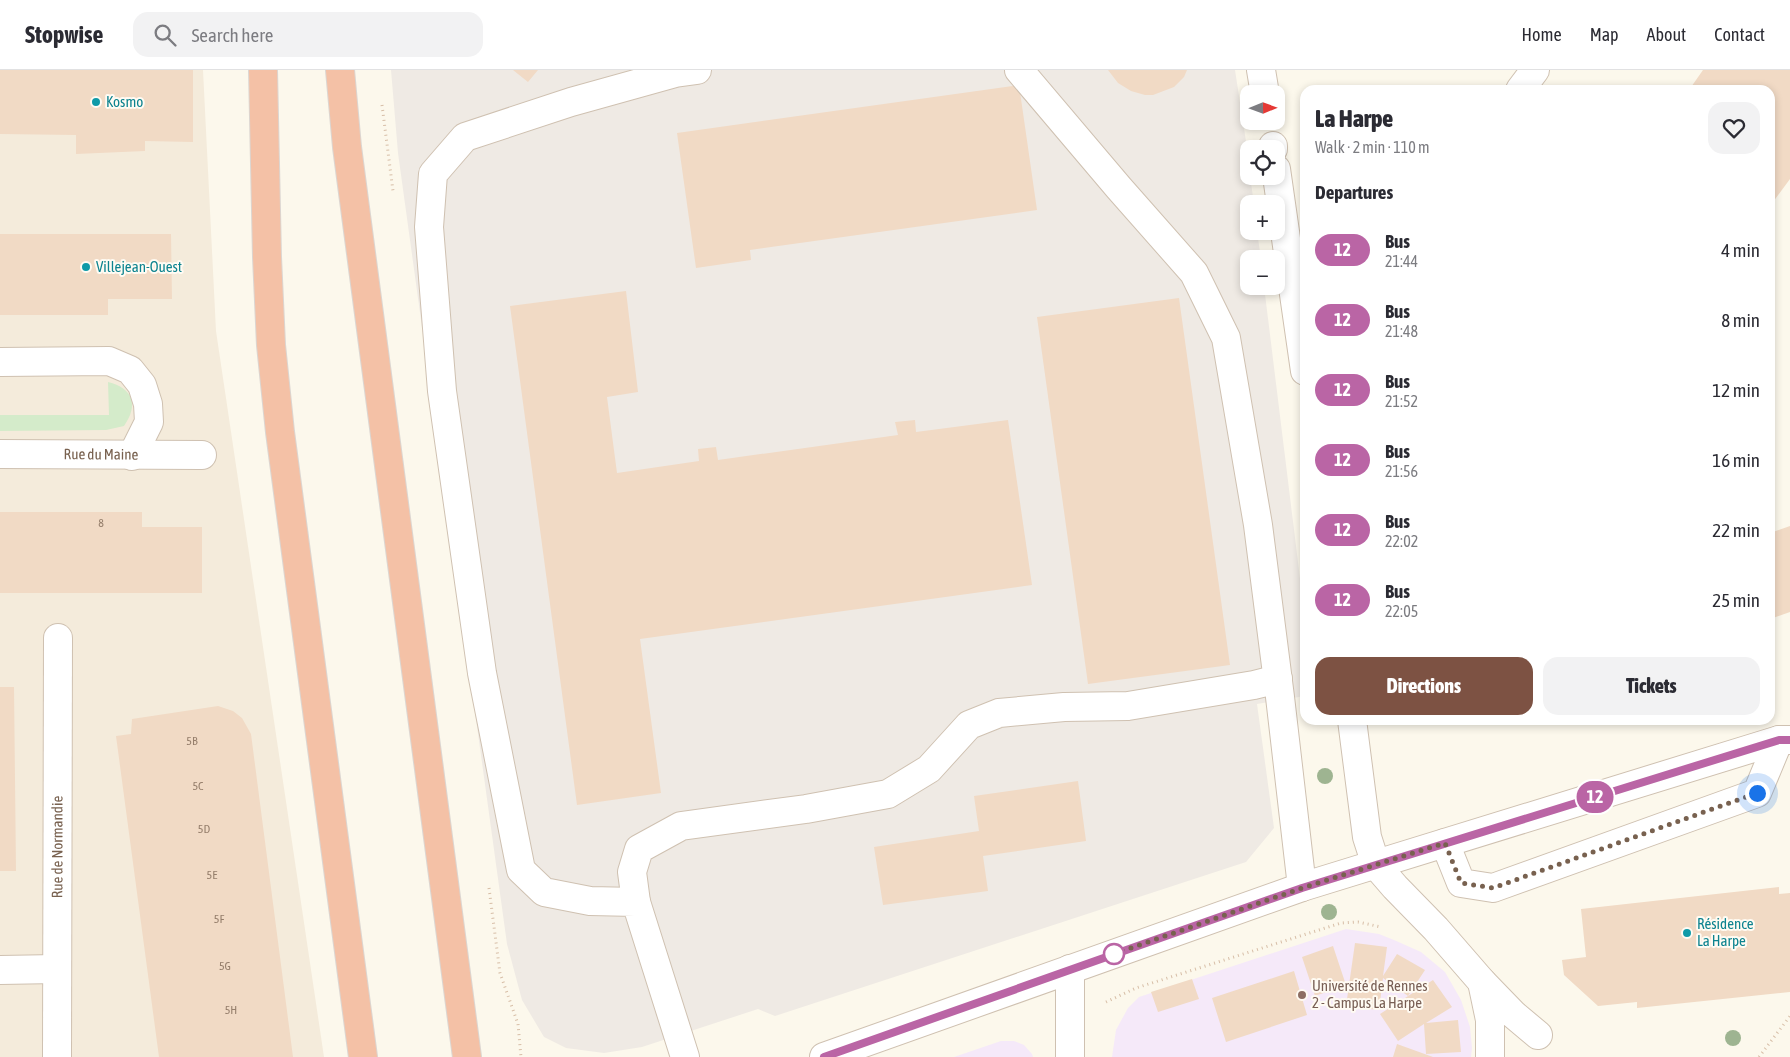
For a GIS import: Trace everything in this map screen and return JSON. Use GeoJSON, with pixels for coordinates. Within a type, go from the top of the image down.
{"type":"FeatureCollection","features":[{"type":"Feature","properties":{"kind":"highway"},"geometry":{"type":"LineString","coordinates":[[263,70],[271,345],[299,584],[363,1057]]}},
{"type":"Feature","properties":{"kind":"highway"},"geometry":{"type":"LineString","coordinates":[[340,70],[347,147],[471,1052]]}},
{"type":"Feature","properties":{"kind":"street"},"geometry":{"type":"LineString","coordinates":[[636,902],[590,901],[544,892],[521,870],[482,673],[442,391],[430,218],[433,174],[465,137],[571,102],[675,73],[697,70]]}},
{"type":"Feature","properties":{"kind":"street"},"geometry":{"type":"LineString","coordinates":[[1020,70],[1119,188],[1194,273],[1226,338],[1258,525],[1302,888]]}},
{"type":"Feature","properties":{"kind":"street"},"geometry":{"type":"LineString","coordinates":[[1262,70],[1264,85]]}},
{"type":"Feature","properties":{"kind":"street"},"geometry":{"type":"LineString","coordinates":[[1524,85],[1535,70]]}},
{"type":"Feature","properties":{"kind":"street"},"geometry":{"type":"LineString","coordinates":[[1282,185],[1296,237],[1300,297]]}},
{"type":"Feature","properties":{"kind":"street"},"geometry":{"type":"LineString","coordinates":[[0,362],[109,360],[130,370],[142,385],[148,404],[149,422],[132,456]]}},
{"type":"Feature","properties":{"kind":"street","name":"Rue du Maine"},"geometry":{"type":"LineString","coordinates":[[0,454],[202,455]]}},
{"type":"Feature","properties":{"kind":"street","name":"Rue de Normandie"},"geometry":{"type":"LineString","coordinates":[[57,1057],[58,638]]}},
{"type":"Feature","properties":{"kind":"street"},"geometry":{"type":"LineString","coordinates":[[685,1057],[636,902],[632,872],[639,849],[681,826],[806,809],[888,794],[929,769],[969,725],[999,713],[1064,707],[1128,706],[1254,685],[1278,679]]}},
{"type":"Feature","properties":{"kind":"street"},"geometry":{"type":"LineString","coordinates":[[1353,725],[1368,836],[1376,865],[1482,982],[1513,1014],[1538,1035]]}},
{"type":"Feature","properties":{"kind":"street"},"geometry":{"type":"LineString","coordinates":[[1445,843],[1461,883],[1493,888],[1757,793],[1785,740]]}},
{"type":"Feature","properties":{"kind":"street"},"geometry":{"type":"LineString","coordinates":[[824,1057],[1302,888],[1785,740]]}},
{"type":"Feature","properties":{"kind":"street"},"geometry":{"type":"LineString","coordinates":[[0,970],[57,969]]}},
{"type":"Feature","properties":{"kind":"street"},"geometry":{"type":"LineString","coordinates":[[1070,969],[1070,1057]]}},
{"type":"Feature","properties":{"kind":"street"},"geometry":{"type":"LineString","coordinates":[[1482,982],[1490,1020],[1490,1057]]}},
{"type":"Feature","properties":{"kind":"path"},"geometry":{"type":"LineString","coordinates":[[1070,1020],[1136,988],[1341,923],[1358,922],[1386,928]]}},
{"type":"Feature","properties":{"kind":"path"},"geometry":{"type":"LineString","coordinates":[[1759,1057],[1790,1016]]}},
{"type":"Feature","properties":{"kind":"path"},"geometry":{"type":"LineString","coordinates":[[518,1024],[521,1057]]}},
{"type":"Feature","properties":{"kind":"shaded area"},"geometry":{"type":"Polygon","coordinates":[[[0,70],[203,70],[216,331],[324,1057],[0,1057],[0,70]]]}},
{"type":"Feature","properties":{"kind":"shaded area"},"geometry":{"type":"Polygon","coordinates":[[[391,70],[1235,70],[1240,102],[1240,130],[1244,130],[1246,140],[1240,140],[1240,185],[1251,185],[1253,195],[1240,195],[1240,240],[1258,240],[1260,250],[1240,250],[1240,295],[1265,295],[1300,578],[1300,697],[1257,704],[1274,828],[1246,862],[775,1016],[758,1009],[642,1047],[604,1053],[566,1048],[544,1037],[522,1000],[507,944],[398,153],[391,70]]]}},
{"type":"Feature","properties":{"kind":"shaded area","name":"Université de Rennes 2 - Campus La Harpe"},"geometry":{"type":"Polygon","coordinates":[[[1346,929],[1379,934],[1394,940],[1421,952],[1445,972],[1461,1000],[1470,1027],[1471,1057],[1112,1057],[1116,1030],[1128,1008],[1139,997],[1346,929]]]}},
{"type":"Feature","properties":{"kind":"shaded area"},"geometry":{"type":"Polygon","coordinates":[[[1001,1041],[1014,1041],[1024,1045],[1033,1057],[954,1057],[1001,1041]]]}},
{"type":"Feature","properties":{"kind":"green space"},"geometry":{"type":"Polygon","coordinates":[[[108,382],[123,388],[131,398],[131,411],[124,426],[106,430],[0,431],[0,415],[109,415],[108,382]]]}},
{"type":"Feature","properties":{"kind":"building","name":"Kosmo"},"geometry":{"type":"Polygon","coordinates":[[[0,70],[193,70],[193,142],[145,141],[145,151],[76,154],[76,135],[0,134],[0,70]]]}},
{"type":"Feature","properties":{"kind":"building"},"geometry":{"type":"Polygon","coordinates":[[[513,70],[538,70],[528,82],[513,70]]]}},
{"type":"Feature","properties":{"kind":"building"},"geometry":{"type":"Polygon","coordinates":[[[1108,70],[1187,70],[1184,77],[1174,87],[1153,95],[1145,95],[1131,91],[1118,83],[1108,70]]]}},
{"type":"Feature","properties":{"kind":"building"},"geometry":{"type":"Polygon","coordinates":[[[1703,70],[1790,70],[1790,179],[1775,199],[1775,85],[1692,85],[1703,70]]]}},
{"type":"Feature","properties":{"kind":"building"},"geometry":{"type":"Polygon","coordinates":[[[1019,85],[1037,210],[750,250],[751,260],[696,268],[677,133],[1019,85]]]}},
{"type":"Feature","properties":{"kind":"building","name":"Villejean-Ouest"},"geometry":{"type":"Polygon","coordinates":[[[0,234],[171,234],[172,299],[108,299],[108,315],[0,315],[0,234]]]}},
{"type":"Feature","properties":{"kind":"building"},"geometry":{"type":"Polygon","coordinates":[[[626,291],[638,392],[607,397],[617,473],[699,461],[698,449],[716,447],[718,460],[898,435],[895,422],[915,420],[916,432],[1008,420],[1032,585],[640,639],[661,793],[577,805],[510,306],[626,291]]]}},
{"type":"Feature","properties":{"kind":"building"},"geometry":{"type":"Polygon","coordinates":[[[1179,298],[1230,665],[1088,684],[1037,317],[1179,298]]]}},
{"type":"Feature","properties":{"kind":"building"},"geometry":{"type":"Polygon","coordinates":[[[0,512],[142,512],[142,527],[202,527],[202,593],[0,593],[0,512]]]}},
{"type":"Feature","properties":{"kind":"building"},"geometry":{"type":"Polygon","coordinates":[[[1790,526],[1790,612],[1775,617],[1775,531],[1790,526]]]}},
{"type":"Feature","properties":{"kind":"building"},"geometry":{"type":"Polygon","coordinates":[[[0,687],[14,687],[16,871],[0,871],[0,687]]]}},
{"type":"Feature","properties":{"kind":"building"},"geometry":{"type":"Polygon","coordinates":[[[218,706],[233,711],[242,718],[251,734],[293,1057],[159,1057],[116,736],[131,734],[132,719],[218,706]]]}},
{"type":"Feature","properties":{"kind":"building"},"geometry":{"type":"Polygon","coordinates":[[[1078,781],[1086,841],[983,856],[988,891],[883,905],[874,847],[979,831],[974,796],[1078,781]]]}},
{"type":"Feature","properties":{"kind":"building","name":"Résidence La Harpe"},"geometry":{"type":"Polygon","coordinates":[[[1779,887],[1779,894],[1790,893],[1790,992],[1637,1008],[1637,1002],[1598,1006],[1564,975],[1562,960],[1586,957],[1581,909],[1779,887]]]}},
{"type":"Feature","properties":{"kind":"building"},"geometry":{"type":"Polygon","coordinates":[[[1355,943],[1387,947],[1383,976],[1397,954],[1425,970],[1408,996],[1383,978],[1379,1010],[1346,1006],[1355,943]]]}},
{"type":"Feature","properties":{"kind":"building"},"geometry":{"type":"Polygon","coordinates":[[[1333,946],[1346,985],[1315,996],[1302,957],[1333,946]]]}},
{"type":"Feature","properties":{"kind":"building"},"geometry":{"type":"Polygon","coordinates":[[[1294,971],[1307,1015],[1226,1042],[1212,998],[1294,971]]]}},
{"type":"Feature","properties":{"kind":"building"},"geometry":{"type":"Polygon","coordinates":[[[1192,979],[1199,999],[1158,1012],[1151,992],[1192,979]]]}},
{"type":"Feature","properties":{"kind":"building"},"geometry":{"type":"Polygon","coordinates":[[[1433,980],[1452,1007],[1426,1023],[1458,1020],[1461,1052],[1426,1054],[1424,1024],[1398,1041],[1380,1014],[1433,980]]]}},
{"type":"Feature","properties":{"kind":"building"},"geometry":{"type":"Polygon","coordinates":[[[1397,1044],[1433,1057],[1393,1057],[1397,1044]]]}},
{"type":"Feature","properties":{"kind":"bus line","name":"12"},"geometry":{"type":"LineString","coordinates":[[824,1057],[1302,888],[1779,740],[1790,740]]}},
{"type":"Feature","properties":{"kind":"place","name":"Kosmo"},"geometry":{"type":"Point","coordinates":[96,102]}},
{"type":"Feature","properties":{"kind":"place","name":"Villejean-Ouest"},"geometry":{"type":"Point","coordinates":[86,267]}},
{"type":"Feature","properties":{"kind":"place","name":"Résidence La Harpe"},"geometry":{"type":"Point","coordinates":[1687,933]}},
{"type":"Feature","properties":{"kind":"place","name":"Université de Rennes 2 - Campus La Harpe"},"geometry":{"type":"Point","coordinates":[1302,995]}},
{"type":"Feature","properties":{"kind":"route"},"geometry":{"type":"LineString","coordinates":[[1114,954],[1302,888],[1445,843],[1461,883],[1493,888],[1757,793]]}}]}
